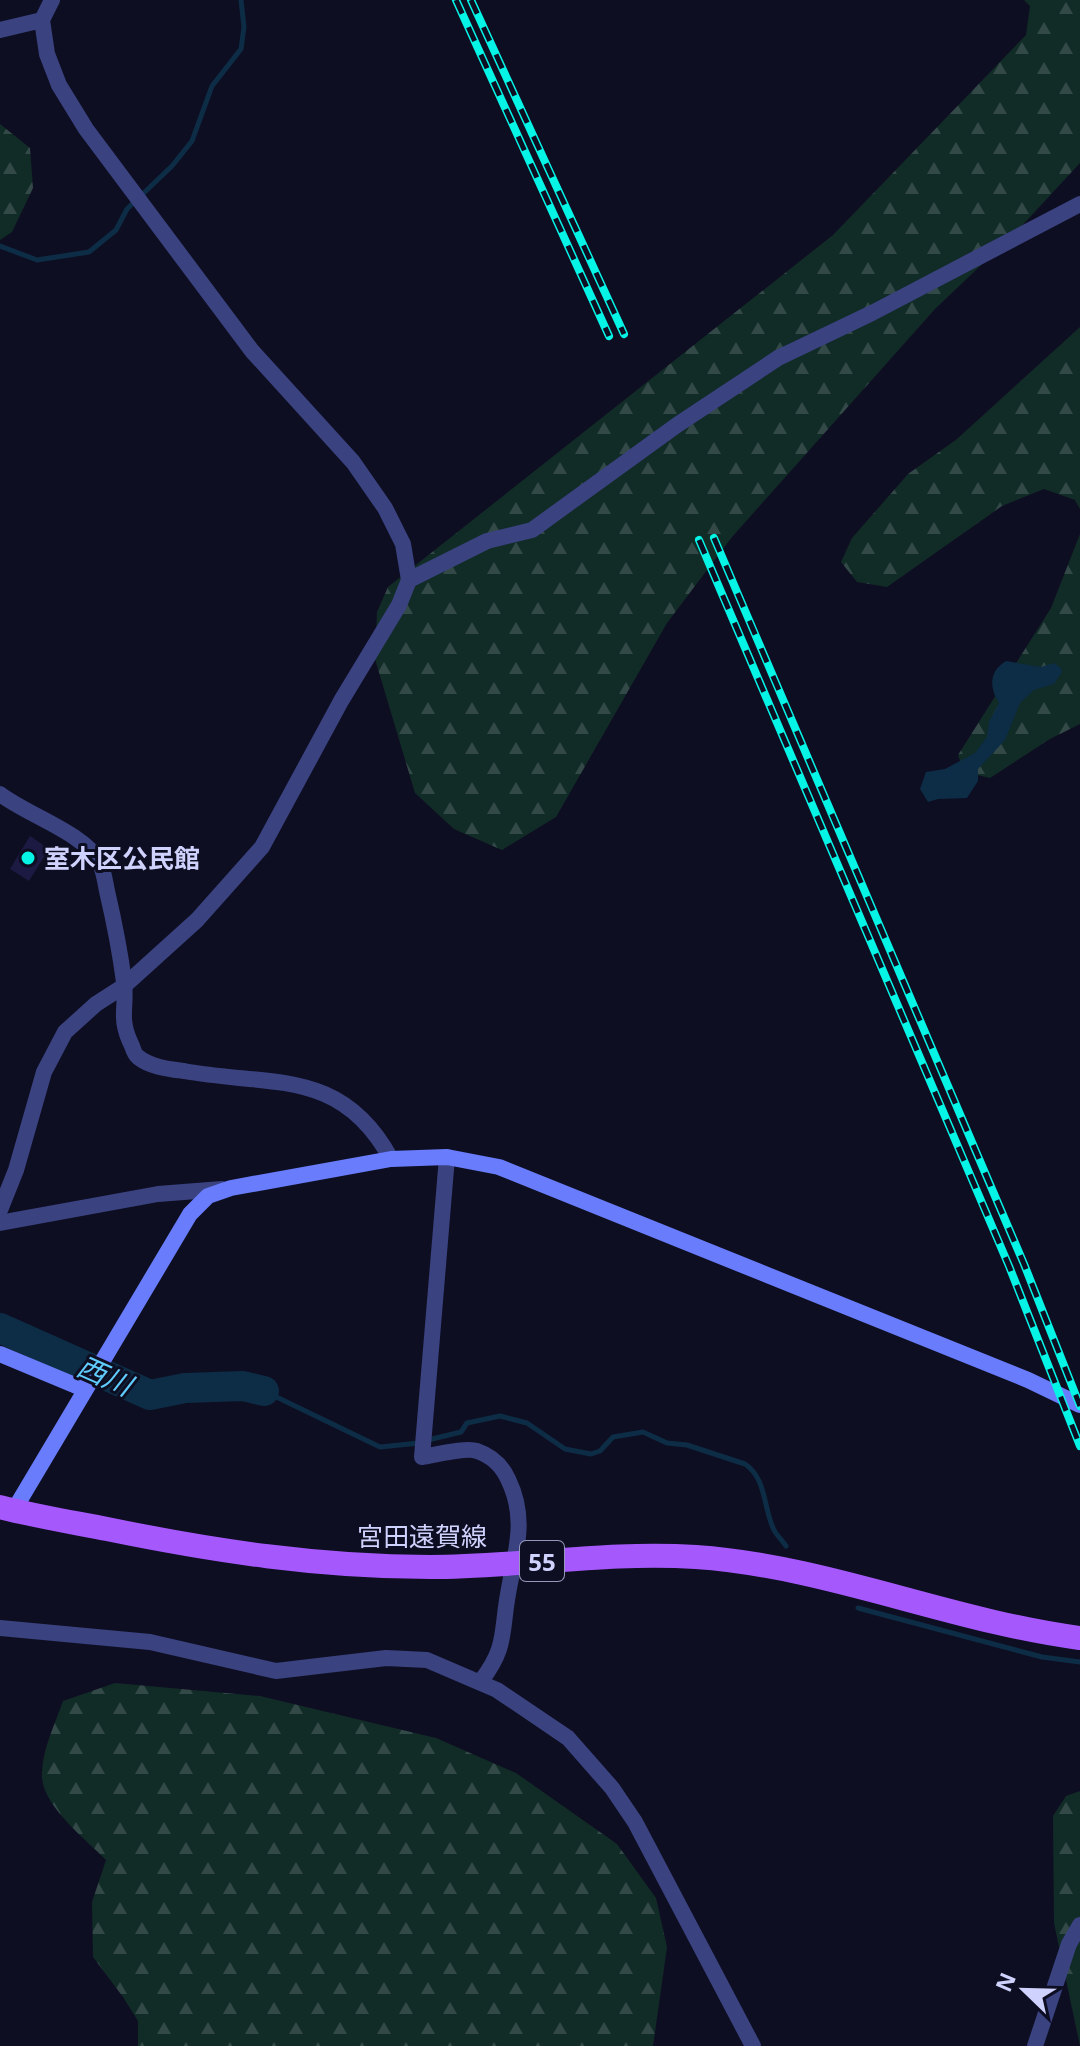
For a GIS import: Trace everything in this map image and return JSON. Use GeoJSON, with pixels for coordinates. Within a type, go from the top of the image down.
{"type":"FeatureCollection","features":[{"type":"Feature","properties":{"kind":"main road","name":"宮田遠賀線"},"geometry":{"type":"LineString","coordinates":[[7,1509],[206,1549],[276,1559],[418,1567],[636,1555],[698,1557],[800,1573],[1034,1632],[1080,1638]]}},
{"type":"Feature","properties":{"kind":"street"},"geometry":{"type":"LineString","coordinates":[[0,1210],[16,1170],[44,1072],[65,1032],[96,1004],[124,986],[197,920],[262,847],[341,701],[399,605],[409,580],[403,544],[385,508],[353,462],[252,351],[86,129],[59,85],[47,54],[42,20],[52,0]]}},
{"type":"Feature","properties":{"kind":"street"},"geometry":{"type":"LineString","coordinates":[[0,30],[42,20]]}},
{"type":"Feature","properties":{"kind":"street"},"geometry":{"type":"LineString","coordinates":[[409,580],[487,541],[532,530],[654,441],[778,358],[1031,232],[1080,204]]}},
{"type":"Feature","properties":{"kind":"street"},"geometry":{"type":"LineString","coordinates":[[0,794],[17,808],[87,844],[100,862],[124,986],[123,1029],[136,1056],[158,1067],[309,1086],[335,1098],[365,1120],[380,1138],[391,1159]]}},
{"type":"Feature","properties":{"kind":"street"},"geometry":{"type":"LineString","coordinates":[[447,1157],[422,1457],[475,1450],[502,1466],[520,1512],[515,1563],[500,1647],[496,1662],[481,1681]]}},
{"type":"Feature","properties":{"kind":"street"},"geometry":{"type":"LineString","coordinates":[[0,1223],[158,1194],[231,1188],[391,1159],[447,1157],[499,1167],[529,1178],[1028,1380],[1080,1405]]}},
{"type":"Feature","properties":{"kind":"street"},"geometry":{"type":"LineString","coordinates":[[7,1509],[190,1214],[208,1196],[231,1188]]}},
{"type":"Feature","properties":{"kind":"street"},"geometry":{"type":"LineString","coordinates":[[0,1354],[84,1389]]}},
{"type":"Feature","properties":{"kind":"street"},"geometry":{"type":"LineString","coordinates":[[0,1628],[150,1642],[276,1671],[386,1658],[427,1660],[481,1681],[568,1738],[612,1788],[635,1822],[753,2046]]}},
{"type":"Feature","properties":{"kind":"street"},"geometry":{"type":"LineString","coordinates":[[1035,2046],[1069,1944],[1080,1925]]}},
{"type":"Feature","properties":{"kind":"green space"},"geometry":{"type":"Polygon","coordinates":[[[1024,0],[1080,0],[1080,163],[1018,230],[935,309],[732,537],[667,623],[556,817],[502,850],[454,829],[415,793],[375,659],[377,612],[388,587],[833,235],[1026,35],[1030,6],[1024,0]]]}},
{"type":"Feature","properties":{"kind":"green space"},"geometry":{"type":"Polygon","coordinates":[[[0,124],[30,148],[33,188],[12,232],[0,240],[0,124]]]}},
{"type":"Feature","properties":{"kind":"green space"},"geometry":{"type":"Polygon","coordinates":[[[1080,327],[1080,509],[1075,500],[1044,489],[1002,506],[887,587],[857,582],[841,562],[852,538],[908,474],[957,439],[1080,327]]]}},
{"type":"Feature","properties":{"kind":"green space"},"geometry":{"type":"Polygon","coordinates":[[[1080,534],[1080,724],[1050,739],[990,778],[964,772],[958,755],[1051,608],[1080,534]]]}},
{"type":"Feature","properties":{"kind":"green space"},"geometry":{"type":"Polygon","coordinates":[[[115,1683],[260,1696],[436,1738],[516,1773],[617,1844],[656,1898],[667,1947],[653,2046],[138,2046],[138,2021],[93,1957],[92,1902],[106,1860],[56,1808],[43,1784],[42,1772],[47,1745],[63,1701],[115,1683]]]}},
{"type":"Feature","properties":{"kind":"green space"},"geometry":{"type":"Polygon","coordinates":[[[1080,1791],[1080,2046],[1054,1923],[1053,1816],[1066,1796],[1080,1791]]]}},
{"type":"Feature","properties":{"kind":"water"},"geometry":{"type":"Polygon","coordinates":[[[1006,661],[1041,667],[1054,663],[1062,672],[1054,684],[1034,690],[1020,703],[1005,740],[978,769],[978,781],[967,798],[928,802],[920,789],[926,772],[945,769],[975,753],[987,737],[989,722],[999,703],[993,692],[992,680],[996,670],[1006,661]]]}},
{"type":"Feature","properties":{"kind":"building"},"geometry":{"type":"Polygon","coordinates":[[[30,836],[49,849],[29,881],[10,869],[30,836]]]}},
{"type":"Feature","properties":{"kind":"waterway"},"geometry":{"type":"LineString","coordinates":[[0,246],[37,260],[89,252],[116,230],[127,209],[172,166],[192,141],[212,86],[241,49],[244,27],[241,0]]}},
{"type":"Feature","properties":{"kind":"waterway","name":"西川"},"geometry":{"type":"LineString","coordinates":[[0,1328],[150,1395],[185,1388],[243,1386],[264,1391]]}},
{"type":"Feature","properties":{"kind":"waterway"},"geometry":{"type":"LineString","coordinates":[[264,1391],[380,1447],[419,1443]]}},
{"type":"Feature","properties":{"kind":"waterway"},"geometry":{"type":"LineString","coordinates":[[428,1440],[461,1432],[467,1423],[500,1416],[527,1423],[565,1449],[591,1454],[600,1451],[613,1437],[643,1432],[667,1443],[687,1445],[745,1464],[752,1470],[761,1486],[774,1530],[786,1546]]}},
{"type":"Feature","properties":{"kind":"waterway"},"geometry":{"type":"LineString","coordinates":[[858,1608],[1042,1657],[1080,1662]]}},
{"type":"Feature","properties":{"kind":"railway"},"geometry":{"type":"LineString","coordinates":[[456,0],[609,336]]}},
{"type":"Feature","properties":{"kind":"railway"},"geometry":{"type":"LineString","coordinates":[[471,0],[624,334]]}},
{"type":"Feature","properties":{"kind":"railway"},"geometry":{"type":"LineString","coordinates":[[714,538],[1024,1264],[1080,1406]]}},
{"type":"Feature","properties":{"kind":"railway"},"geometry":{"type":"LineString","coordinates":[[699,540],[1009,1266],[1080,1446]]}},
{"type":"Feature","properties":{"kind":"place","name":"室木区公民館"},"geometry":{"type":"Point","coordinates":[28,858]}}]}
